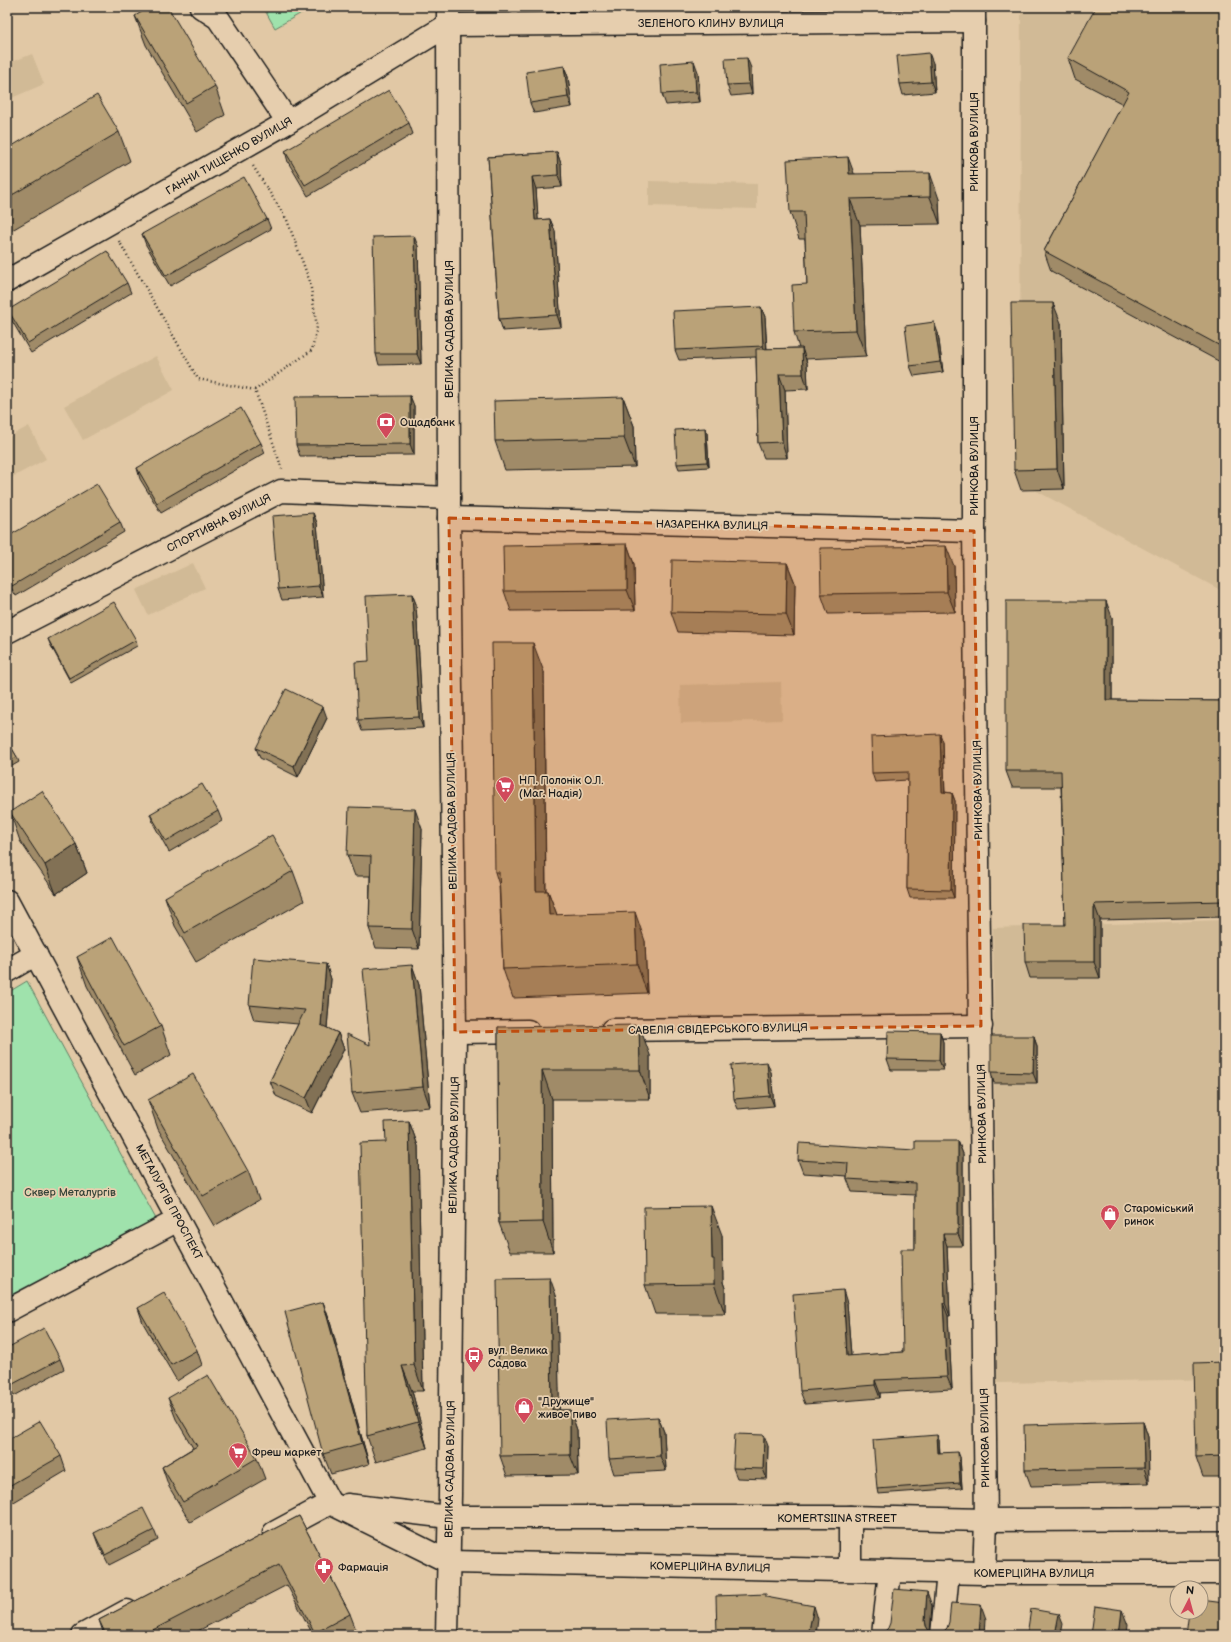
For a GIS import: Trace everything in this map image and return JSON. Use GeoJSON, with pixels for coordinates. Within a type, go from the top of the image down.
{"type":"FeatureCollection","features":[{"type":"Feature","properties":{"kind":"street"},"geometry":{"type":"LineString","coordinates":[[201,7],[218,18],[288,122]]}},
{"type":"Feature","properties":{"kind":"street","name":"ЗЕЛЕНОГО КЛИНУ ВУЛИЦЯ"},"geometry":{"type":"LineString","coordinates":[[448,16],[974,14]]}},
{"type":"Feature","properties":{"kind":"street","name":"РИНКОВА ВУЛИЦЯ"},"geometry":{"type":"LineString","coordinates":[[974,14],[974,531],[986,1520],[984,1573]]}},
{"type":"Feature","properties":{"kind":"street","name":"ГАННИ ТИЩЕНКО ВУЛИЦЯ"},"geometry":{"type":"LineString","coordinates":[[7,281],[288,122],[448,16]]}},
{"type":"Feature","properties":{"kind":"street","name":"ВЕЛИКА САДОВА ВУЛИЦЯ"},"geometry":{"type":"LineString","coordinates":[[447,1635],[455,1032],[449,508],[448,16]]}},
{"type":"Feature","properties":{"kind":"street","name":"СПОРТИВНА ВУЛИЦЯ"},"geometry":{"type":"LineString","coordinates":[[7,632],[281,491],[449,508]]}},
{"type":"Feature","properties":{"kind":"street","name":"НАЗАРЕНКА ВУЛИЦЯ"},"geometry":{"type":"LineString","coordinates":[[449,508],[974,531]]}},
{"type":"Feature","properties":{"kind":"street","name":"МЕТАЛУРГІВ ПРОСПЕКТ"},"geometry":{"type":"LineString","coordinates":[[7,901],[330,1504]]}},
{"type":"Feature","properties":{"kind":"street"},"geometry":{"type":"LineString","coordinates":[[7,971],[36,954]]}},
{"type":"Feature","properties":{"kind":"street","name":"САВЕЛІЯ СВІДЕРСЬКОГО ВУЛИЦЯ"},"geometry":{"type":"LineString","coordinates":[[590,1030],[981,1026]]}},
{"type":"Feature","properties":{"kind":"street"},"geometry":{"type":"LineString","coordinates":[[455,1032],[550,1031]]}},
{"type":"Feature","properties":{"kind":"street"},"geometry":{"type":"LineString","coordinates":[[7,1311],[178,1220]]}},
{"type":"Feature","properties":{"kind":"street"},"geometry":{"type":"LineString","coordinates":[[259,1541],[330,1504],[449,1518]]}},
{"type":"Feature","properties":{"kind":"street","name":"КОМЕРЦІЙНА ВУЛИЦЯ"},"geometry":{"type":"LineString","coordinates":[[330,1504],[449,1562],[850,1569],[984,1573],[1224,1573]]}},
{"type":"Feature","properties":{"kind":"street"},"geometry":{"type":"LineString","coordinates":[[850,1517],[850,1569]]}},
{"type":"Feature","properties":{"kind":"street","name":"KOMERTSIINA STREET"},"geometry":{"type":"LineString","coordinates":[[449,1518],[850,1517],[986,1520],[1224,1519]]}},
{"type":"Feature","properties":{"kind":"street"},"geometry":{"type":"LineString","coordinates":[[883,1635],[890,1571]]}},
{"type":"Feature","properties":{"kind":"street"},"geometry":{"type":"LineString","coordinates":[[942,1635],[948,1572]]}},
{"type":"Feature","properties":{"kind":"street"},"geometry":{"type":"LineString","coordinates":[[83,1635],[146,1601]]}},
{"type":"Feature","properties":{"kind":"path"},"geometry":{"type":"LineString","coordinates":[[109,223],[198,379],[255,390],[312,350],[317,327],[310,282],[287,220],[242,149]]}},
{"type":"Feature","properties":{"kind":"path"},"geometry":{"type":"LineString","coordinates":[[255,390],[290,491]]}},
{"type":"Feature","properties":{"kind":"highlighted area"},"geometry":{"type":"Polygon","coordinates":[[[449,518],[974,531],[981,1026],[455,1032],[449,518]]]}},
{"type":"Feature","properties":{"kind":"shaded area"},"geometry":{"type":"Polygon","coordinates":[[[1021,7],[1224,7],[1224,592],[1020,482],[1021,7]]]}},
{"type":"Feature","properties":{"kind":"shaded area"},"geometry":{"type":"Polygon","coordinates":[[[32,54],[44,84],[7,100],[7,64],[32,54]]]}},
{"type":"Feature","properties":{"kind":"shaded area"},"geometry":{"type":"Polygon","coordinates":[[[649,181],[757,184],[757,209],[649,206],[649,181]]]}},
{"type":"Feature","properties":{"kind":"shaded area"},"geometry":{"type":"Polygon","coordinates":[[[156,356],[174,390],[83,440],[64,406],[156,356]]]}},
{"type":"Feature","properties":{"kind":"shaded area"},"geometry":{"type":"Polygon","coordinates":[[[29,426],[46,459],[7,480],[7,438],[29,426]]]}},
{"type":"Feature","properties":{"kind":"shaded area"},"geometry":{"type":"Polygon","coordinates":[[[193,563],[205,588],[148,615],[136,590],[193,563]]]}},
{"type":"Feature","properties":{"kind":"shaded area"},"geometry":{"type":"Polygon","coordinates":[[[781,682],[782,720],[681,723],[680,685],[781,682]]]}},
{"type":"Feature","properties":{"kind":"shaded area","name":"Староміський ринок"},"geometry":{"type":"Polygon","coordinates":[[[1224,920],[1224,1379],[997,1383],[993,928],[1224,920]]]}},
{"type":"Feature","properties":{"kind":"green space"},"geometry":{"type":"Polygon","coordinates":[[[263,7],[303,7],[305,11],[275,28],[263,7]]]}},
{"type":"Feature","properties":{"kind":"green space","name":"Сквер Металургів"},"geometry":{"type":"Polygon","coordinates":[[[27,981],[156,1219],[7,1297],[7,993],[27,981]]]}},
{"type":"Feature","properties":{"kind":"building"},"geometry":{"type":"Polygon","coordinates":[[[150,7],[168,7],[215,86],[186,103],[135,16],[150,7]]]}},
{"type":"Feature","properties":{"kind":"building"},"geometry":{"type":"Polygon","coordinates":[[[1096,7],[1224,7],[1224,348],[1044,251],[1129,92],[1068,58],[1096,7]]]}},
{"type":"Feature","properties":{"kind":"building"},"geometry":{"type":"Polygon","coordinates":[[[929,53],[931,82],[900,84],[897,56],[929,53]]]}},
{"type":"Feature","properties":{"kind":"building"},"geometry":{"type":"Polygon","coordinates":[[[747,58],[749,84],[727,85],[725,59],[747,58]]]}},
{"type":"Feature","properties":{"kind":"building"},"geometry":{"type":"Polygon","coordinates":[[[694,61],[696,92],[662,94],[660,64],[694,61]]]}},
{"type":"Feature","properties":{"kind":"building"},"geometry":{"type":"Polygon","coordinates":[[[564,66],[568,97],[530,103],[526,72],[564,66]]]}},
{"type":"Feature","properties":{"kind":"building"},"geometry":{"type":"Polygon","coordinates":[[[389,90],[409,123],[305,185],[285,151],[389,90]]]}},
{"type":"Feature","properties":{"kind":"building"},"geometry":{"type":"Polygon","coordinates":[[[97,95],[119,132],[7,198],[7,149],[97,95]]]}},
{"type":"Feature","properties":{"kind":"building"},"geometry":{"type":"Polygon","coordinates":[[[557,152],[558,175],[532,177],[535,220],[550,219],[557,315],[499,319],[488,157],[557,152]]]}},
{"type":"Feature","properties":{"kind":"building"},"geometry":{"type":"Polygon","coordinates":[[[848,157],[849,174],[930,173],[930,197],[850,199],[856,330],[794,332],[792,285],[807,284],[804,212],[790,212],[787,160],[848,157]]]}},
{"type":"Feature","properties":{"kind":"building"},"geometry":{"type":"Polygon","coordinates":[[[244,177],[267,219],[166,276],[142,234],[244,177]]]}},
{"type":"Feature","properties":{"kind":"building"},"geometry":{"type":"Polygon","coordinates":[[[414,236],[417,354],[376,354],[373,237],[414,236]]]}},
{"type":"Feature","properties":{"kind":"building"},"geometry":{"type":"Polygon","coordinates":[[[107,251],[127,283],[28,343],[8,310],[107,251]]]}},
{"type":"Feature","properties":{"kind":"building"},"geometry":{"type":"Polygon","coordinates":[[[1011,303],[1053,303],[1057,469],[1014,470],[1011,303]]]}},
{"type":"Feature","properties":{"kind":"building"},"geometry":{"type":"Polygon","coordinates":[[[761,307],[763,346],[675,350],[673,311],[761,307]]]}},
{"type":"Feature","properties":{"kind":"building"},"geometry":{"type":"Polygon","coordinates":[[[934,322],[940,362],[910,366],[905,326],[934,322]]]}},
{"type":"Feature","properties":{"kind":"building"},"geometry":{"type":"Polygon","coordinates":[[[802,348],[803,374],[779,374],[782,442],[758,443],[756,349],[802,348]]]}},
{"type":"Feature","properties":{"kind":"building"},"geometry":{"type":"Polygon","coordinates":[[[410,396],[410,444],[296,445],[295,397],[410,396]]]}},
{"type":"Feature","properties":{"kind":"building"},"geometry":{"type":"Polygon","coordinates":[[[623,397],[624,438],[495,441],[494,401],[623,397]]]}},
{"type":"Feature","properties":{"kind":"building"},"geometry":{"type":"Polygon","coordinates":[[[241,408],[261,443],[157,503],[137,468],[241,408]]]}},
{"type":"Feature","properties":{"kind":"building"},"geometry":{"type":"Polygon","coordinates":[[[705,428],[707,462],[677,464],[675,430],[705,428]]]}},
{"type":"Feature","properties":{"kind":"building"},"geometry":{"type":"Polygon","coordinates":[[[97,484],[120,522],[12,586],[7,577],[7,537],[97,484]]]}},
{"type":"Feature","properties":{"kind":"building"},"geometry":{"type":"Polygon","coordinates":[[[313,513],[319,586],[278,589],[272,516],[313,513]]]}},
{"type":"Feature","properties":{"kind":"building"},"geometry":{"type":"Polygon","coordinates":[[[627,544],[627,590],[504,591],[503,546],[627,544]]]}},
{"type":"Feature","properties":{"kind":"building"},"geometry":{"type":"Polygon","coordinates":[[[946,546],[947,592],[821,594],[820,548],[946,546]]]}},
{"type":"Feature","properties":{"kind":"building"},"geometry":{"type":"Polygon","coordinates":[[[672,560],[787,563],[786,614],[671,612],[672,560]]]}},
{"type":"Feature","properties":{"kind":"building"},"geometry":{"type":"Polygon","coordinates":[[[412,594],[419,717],[358,720],[355,662],[369,661],[366,596],[412,594]]]}},
{"type":"Feature","properties":{"kind":"building"},"geometry":{"type":"Polygon","coordinates":[[[1006,601],[1106,601],[1106,700],[1224,701],[1224,901],[1094,904],[1094,962],[1025,962],[1024,925],[1065,925],[1061,771],[1006,771],[1006,601]]]}},
{"type":"Feature","properties":{"kind":"building"},"geometry":{"type":"Polygon","coordinates":[[[114,602],[136,640],[69,678],[48,639],[114,602]]]}},
{"type":"Feature","properties":{"kind":"building"},"geometry":{"type":"Polygon","coordinates":[[[492,643],[533,643],[536,891],[548,891],[549,915],[635,912],[637,964],[503,969],[499,872],[495,872],[492,643]]]}},
{"type":"Feature","properties":{"kind":"building"},"geometry":{"type":"Polygon","coordinates":[[[286,689],[323,707],[294,766],[256,748],[286,689]]]}},
{"type":"Feature","properties":{"kind":"building"},"geometry":{"type":"Polygon","coordinates":[[[940,734],[942,792],[952,793],[951,890],[907,889],[908,772],[872,773],[871,737],[940,734]]]}},
{"type":"Feature","properties":{"kind":"building"},"geometry":{"type":"Polygon","coordinates":[[[7,740],[17,757],[7,762],[7,740]]]}},
{"type":"Feature","properties":{"kind":"building"},"geometry":{"type":"Polygon","coordinates":[[[202,784],[218,811],[166,841],[150,814],[202,784]]]}},
{"type":"Feature","properties":{"kind":"building"},"geometry":{"type":"Polygon","coordinates":[[[42,791],[76,844],[45,865],[10,812],[42,791]]]}},
{"type":"Feature","properties":{"kind":"building"},"geometry":{"type":"Polygon","coordinates":[[[349,807],[415,809],[412,929],[369,928],[371,856],[347,855],[349,807]]]}},
{"type":"Feature","properties":{"kind":"building"},"geometry":{"type":"Polygon","coordinates":[[[272,835],[293,871],[185,933],[165,897],[272,835]]]}},
{"type":"Feature","properties":{"kind":"building"},"geometry":{"type":"Polygon","coordinates":[[[113,937],[161,1026],[124,1046],[77,957],[113,937]]]}},
{"type":"Feature","properties":{"kind":"building"},"geometry":{"type":"Polygon","coordinates":[[[253,958],[326,964],[321,1025],[338,1033],[306,1098],[270,1081],[305,1010],[249,1005],[253,958]]]}},
{"type":"Feature","properties":{"kind":"building"},"geometry":{"type":"Polygon","coordinates":[[[412,965],[423,1087],[352,1093],[347,1034],[370,1045],[363,969],[412,965]]]}},
{"type":"Feature","properties":{"kind":"building"},"geometry":{"type":"Polygon","coordinates":[[[639,1025],[640,1070],[542,1070],[543,1222],[499,1223],[498,1027],[639,1025]]]}},
{"type":"Feature","properties":{"kind":"building"},"geometry":{"type":"Polygon","coordinates":[[[888,1031],[940,1032],[939,1060],[887,1059],[888,1031]]]}},
{"type":"Feature","properties":{"kind":"building"},"geometry":{"type":"Polygon","coordinates":[[[991,1036],[1034,1036],[1033,1073],[991,1072],[991,1036]]]}},
{"type":"Feature","properties":{"kind":"building"},"geometry":{"type":"Polygon","coordinates":[[[767,1062],[770,1096],[734,1099],[731,1065],[767,1062]]]}},
{"type":"Feature","properties":{"kind":"building"},"geometry":{"type":"Polygon","coordinates":[[[193,1074],[248,1171],[203,1196],[148,1100],[193,1074]]]}},
{"type":"Feature","properties":{"kind":"building"},"geometry":{"type":"Polygon","coordinates":[[[409,1121],[414,1365],[402,1366],[418,1422],[367,1436],[360,1143],[386,1142],[385,1122],[409,1121]]]}},
{"type":"Feature","properties":{"kind":"building"},"geometry":{"type":"Polygon","coordinates":[[[915,1141],[958,1141],[958,1234],[943,1234],[945,1303],[943,1303],[947,1377],[875,1380],[875,1385],[800,1391],[793,1294],[843,1290],[847,1356],[903,1352],[901,1249],[915,1249],[915,1183],[847,1179],[848,1163],[798,1160],[799,1143],[915,1150],[915,1141]]]}},
{"type":"Feature","properties":{"kind":"building"},"geometry":{"type":"Polygon","coordinates":[[[711,1206],[714,1284],[645,1285],[644,1207],[711,1206]]]}},
{"type":"Feature","properties":{"kind":"building"},"geometry":{"type":"Polygon","coordinates":[[[550,1278],[552,1410],[570,1410],[570,1455],[500,1456],[497,1279],[550,1278]]]}},
{"type":"Feature","properties":{"kind":"building"},"geometry":{"type":"Polygon","coordinates":[[[164,1293],[197,1350],[171,1365],[138,1308],[164,1293]]]}},
{"type":"Feature","properties":{"kind":"building"},"geometry":{"type":"Polygon","coordinates":[[[323,1302],[362,1443],[323,1454],[285,1312],[323,1302]]]}},
{"type":"Feature","properties":{"kind":"building"},"geometry":{"type":"Polygon","coordinates":[[[44,1328],[60,1359],[11,1385],[7,1379],[7,1348],[44,1328]]]}},
{"type":"Feature","properties":{"kind":"building"},"geometry":{"type":"Polygon","coordinates":[[[1224,1362],[1224,1456],[1196,1457],[1194,1363],[1224,1362]]]}},
{"type":"Feature","properties":{"kind":"building"},"geometry":{"type":"Polygon","coordinates":[[[208,1375],[257,1458],[183,1502],[162,1467],[197,1446],[168,1398],[208,1375]]]}},
{"type":"Feature","properties":{"kind":"building"},"geometry":{"type":"Polygon","coordinates":[[[658,1417],[660,1456],[609,1459],[607,1420],[658,1417]]]}},
{"type":"Feature","properties":{"kind":"building"},"geometry":{"type":"Polygon","coordinates":[[[40,1421],[61,1456],[7,1487],[7,1440],[40,1421]]]}},
{"type":"Feature","properties":{"kind":"building"},"geometry":{"type":"Polygon","coordinates":[[[1143,1422],[1144,1468],[1025,1470],[1024,1425],[1143,1422]]]}},
{"type":"Feature","properties":{"kind":"building"},"geometry":{"type":"Polygon","coordinates":[[[735,1434],[764,1435],[763,1469],[733,1468],[735,1434]]]}},
{"type":"Feature","properties":{"kind":"building"},"geometry":{"type":"Polygon","coordinates":[[[937,1435],[938,1453],[958,1452],[960,1483],[877,1489],[873,1440],[937,1435]]]}},
{"type":"Feature","properties":{"kind":"building"},"geometry":{"type":"Polygon","coordinates":[[[143,1508],[154,1530],[105,1555],[94,1533],[143,1508]]]}},
{"type":"Feature","properties":{"kind":"building"},"geometry":{"type":"Polygon","coordinates":[[[299,1516],[350,1614],[315,1633],[279,1565],[143,1635],[106,1635],[99,1620],[299,1516]]]}},
{"type":"Feature","properties":{"kind":"building"},"geometry":{"type":"Polygon","coordinates":[[[894,1589],[927,1592],[926,1626],[929,1631],[935,1634],[943,1632],[947,1628],[951,1603],[981,1605],[979,1635],[884,1635],[884,1632],[890,1623],[894,1589]]]}},
{"type":"Feature","properties":{"kind":"building"},"geometry":{"type":"Polygon","coordinates":[[[766,1594],[766,1597],[814,1606],[808,1635],[717,1635],[716,1596],[766,1594]]]}},
{"type":"Feature","properties":{"kind":"building"},"geometry":{"type":"Polygon","coordinates":[[[1209,1601],[1224,1603],[1224,1635],[1186,1635],[1188,1620],[1209,1620],[1209,1601]]]}},
{"type":"Feature","properties":{"kind":"building"},"geometry":{"type":"Polygon","coordinates":[[[1095,1606],[1122,1610],[1119,1635],[1091,1635],[1095,1606]]]}},
{"type":"Feature","properties":{"kind":"building"},"geometry":{"type":"Polygon","coordinates":[[[1031,1609],[1059,1614],[1055,1635],[1027,1635],[1031,1609]]]}},
{"type":"Feature","properties":{"kind":"place","name":"Ощадбанк"},"geometry":{"type":"Point","coordinates":[386,439]}},
{"type":"Feature","properties":{"kind":"place","name":"НП. Полонік О.Л. (Маг. Надія)"},"geometry":{"type":"Point","coordinates":[505,803]}},
{"type":"Feature","properties":{"kind":"place","name":"Староміський ринок"},"geometry":{"type":"Point","coordinates":[1110,1231]}},
{"type":"Feature","properties":{"kind":"place","name":"вул. Велика Садова"},"geometry":{"type":"Point","coordinates":[474,1373]}},
{"type":"Feature","properties":{"kind":"place","name":"\"Дружище\" живое пиво"},"geometry":{"type":"Point","coordinates":[524,1424]}},
{"type":"Feature","properties":{"kind":"place","name":"Фреш маркет"},"geometry":{"type":"Point","coordinates":[238,1469]}},
{"type":"Feature","properties":{"kind":"place","name":"Фармація"},"geometry":{"type":"Point","coordinates":[324,1584]}}]}
